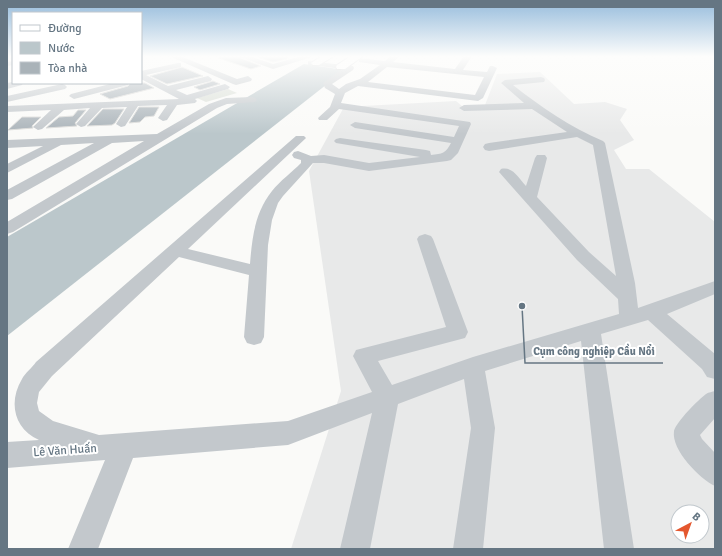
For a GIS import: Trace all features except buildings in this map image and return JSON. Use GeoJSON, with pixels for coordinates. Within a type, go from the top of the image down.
{"type":"FeatureCollection","features":[{"type":"Feature","properties":{"kind":"street"},"geometry":{"type":"LineString","coordinates":[[140,98],[174,102],[192,101],[168,87],[155,82]]}},
{"type":"Feature","properties":{"kind":"street"},"geometry":{"type":"LineString","coordinates":[[7,109],[99,105],[140,98],[168,87],[193,82]]}},
{"type":"Feature","properties":{"kind":"street"},"geometry":{"type":"LineString","coordinates":[[283,152],[315,159],[369,167],[445,157],[452,154],[466,124],[370,110],[340,99],[328,86],[328,82]]}},
{"type":"Feature","properties":{"kind":"street"},"geometry":{"type":"LineString","coordinates":[[324,118],[334,108],[349,86],[360,82]]}},
{"type":"Feature","properties":{"kind":"street"},"geometry":{"type":"LineString","coordinates":[[394,88],[400,82]]}},
{"type":"Feature","properties":{"kind":"street"},"geometry":{"type":"LineString","coordinates":[[357,83],[478,98],[480,86],[483,82]]}},
{"type":"Feature","properties":{"kind":"street"},"geometry":{"type":"LineString","coordinates":[[518,82],[505,83],[532,106],[577,134],[598,143],[626,283],[629,318]]}},
{"type":"Feature","properties":{"kind":"street"},"geometry":{"type":"LineString","coordinates":[[74,96],[121,84]]}},
{"type":"Feature","properties":{"kind":"street"},"geometry":{"type":"LineString","coordinates":[[7,99],[64,85]]}},
{"type":"Feature","properties":{"kind":"street"},"geometry":{"type":"LineString","coordinates":[[140,98],[164,99],[168,96],[168,87]]}},
{"type":"Feature","properties":{"kind":"street"},"geometry":{"type":"LineString","coordinates":[[186,98],[225,87]]}},
{"type":"Feature","properties":{"kind":"street"},"geometry":{"type":"LineString","coordinates":[[121,124],[140,98]]}},
{"type":"Feature","properties":{"kind":"street"},"geometry":{"type":"LineString","coordinates":[[340,99],[421,108]]}},
{"type":"Feature","properties":{"kind":"street"},"geometry":{"type":"LineString","coordinates":[[7,206],[13,225],[159,137],[221,103],[237,100],[252,100]]}},
{"type":"Feature","properties":{"kind":"street"},"geometry":{"type":"LineString","coordinates":[[163,118],[174,102]]}},
{"type":"Feature","properties":{"kind":"street"},"geometry":{"type":"LineString","coordinates":[[81,124],[99,105]]}},
{"type":"Feature","properties":{"kind":"street"},"geometry":{"type":"LineString","coordinates":[[38,127],[62,106]]}},
{"type":"Feature","properties":{"kind":"street"},"geometry":{"type":"LineString","coordinates":[[464,108],[532,106]]}},
{"type":"Feature","properties":{"kind":"street"},"geometry":{"type":"LineString","coordinates":[[7,120],[22,108]]}},
{"type":"Feature","properties":{"kind":"street"},"geometry":{"type":"LineString","coordinates":[[254,337],[260,245],[264,220],[268,209],[278,192],[307,164],[340,141],[370,110]]}},
{"type":"Feature","properties":{"kind":"street"},"geometry":{"type":"LineString","coordinates":[[355,125],[458,141]]}},
{"type":"Feature","properties":{"kind":"street"},"geometry":{"type":"LineString","coordinates":[[489,147],[577,134]]}},
{"type":"Feature","properties":{"kind":"street"},"geometry":{"type":"LineString","coordinates":[[7,144],[159,137]]}},
{"type":"Feature","properties":{"kind":"street"},"geometry":{"type":"LineString","coordinates":[[83,549],[112,447],[38,427],[27,413],[24,406],[30,386],[44,369],[300,138]]}},
{"type":"Feature","properties":{"kind":"street"},"geometry":{"type":"LineString","coordinates":[[7,196],[111,139]]}},
{"type":"Feature","properties":{"kind":"street"},"geometry":{"type":"LineString","coordinates":[[7,169],[63,141]]}},
{"type":"Feature","properties":{"kind":"street"},"geometry":{"type":"LineString","coordinates":[[340,141],[445,157]]}},
{"type":"Feature","properties":{"kind":"street"},"geometry":{"type":"LineString","coordinates":[[530,198],[541,158]]}},
{"type":"Feature","properties":{"kind":"street"},"geometry":{"type":"LineString","coordinates":[[506,172],[583,256],[627,298]]}},
{"type":"Feature","properties":{"kind":"street"},"geometry":{"type":"LineString","coordinates":[[355,549],[387,398],[364,356],[458,332],[425,238]]}},
{"type":"Feature","properties":{"kind":"street"},"geometry":{"type":"LineString","coordinates":[[174,251],[259,272]]}},
{"type":"Feature","properties":{"kind":"street","name":"Lê Văn Huấn"},"geometry":{"type":"LineString","coordinates":[[7,455],[288,433],[473,366],[652,312],[715,287]]}},
{"type":"Feature","properties":{"kind":"street"},"geometry":{"type":"LineString","coordinates":[[652,312],[710,363],[715,370]]}},
{"type":"Feature","properties":{"kind":"street"},"geometry":{"type":"LineString","coordinates":[[590,331],[619,549]]}},
{"type":"Feature","properties":{"kind":"street"},"geometry":{"type":"LineString","coordinates":[[468,549],[483,428],[473,366]]}},
{"type":"Feature","properties":{"kind":"street"},"geometry":{"type":"LineString","coordinates":[[715,401],[687,431],[686,439],[692,448],[715,472]]}},
{"type":"Feature","properties":{"kind":"shaded area"},"geometry":{"type":"Polygon","coordinates":[[[494,82],[551,82],[574,104],[605,102],[627,109],[620,120],[634,140],[614,150],[626,169],[649,169],[715,222],[715,549],[291,549],[341,391],[309,171],[344,107],[456,101],[462,106],[485,105],[494,82]]]}},
{"type":"Feature","properties":{"kind":"shaded area"},"geometry":{"type":"Polygon","coordinates":[[[228,89],[237,93],[206,102],[197,98],[228,89]]]}},
{"type":"Feature","properties":{"kind":"water"},"geometry":{"type":"Polygon","coordinates":[[[273,82],[330,82],[7,336],[7,237],[273,82]]]}},
{"type":"Feature","properties":{"kind":"place","name":"Cụm công nghiệp Cầu Nổi"},"geometry":{"type":"Point","coordinates":[522,306]}}]}
